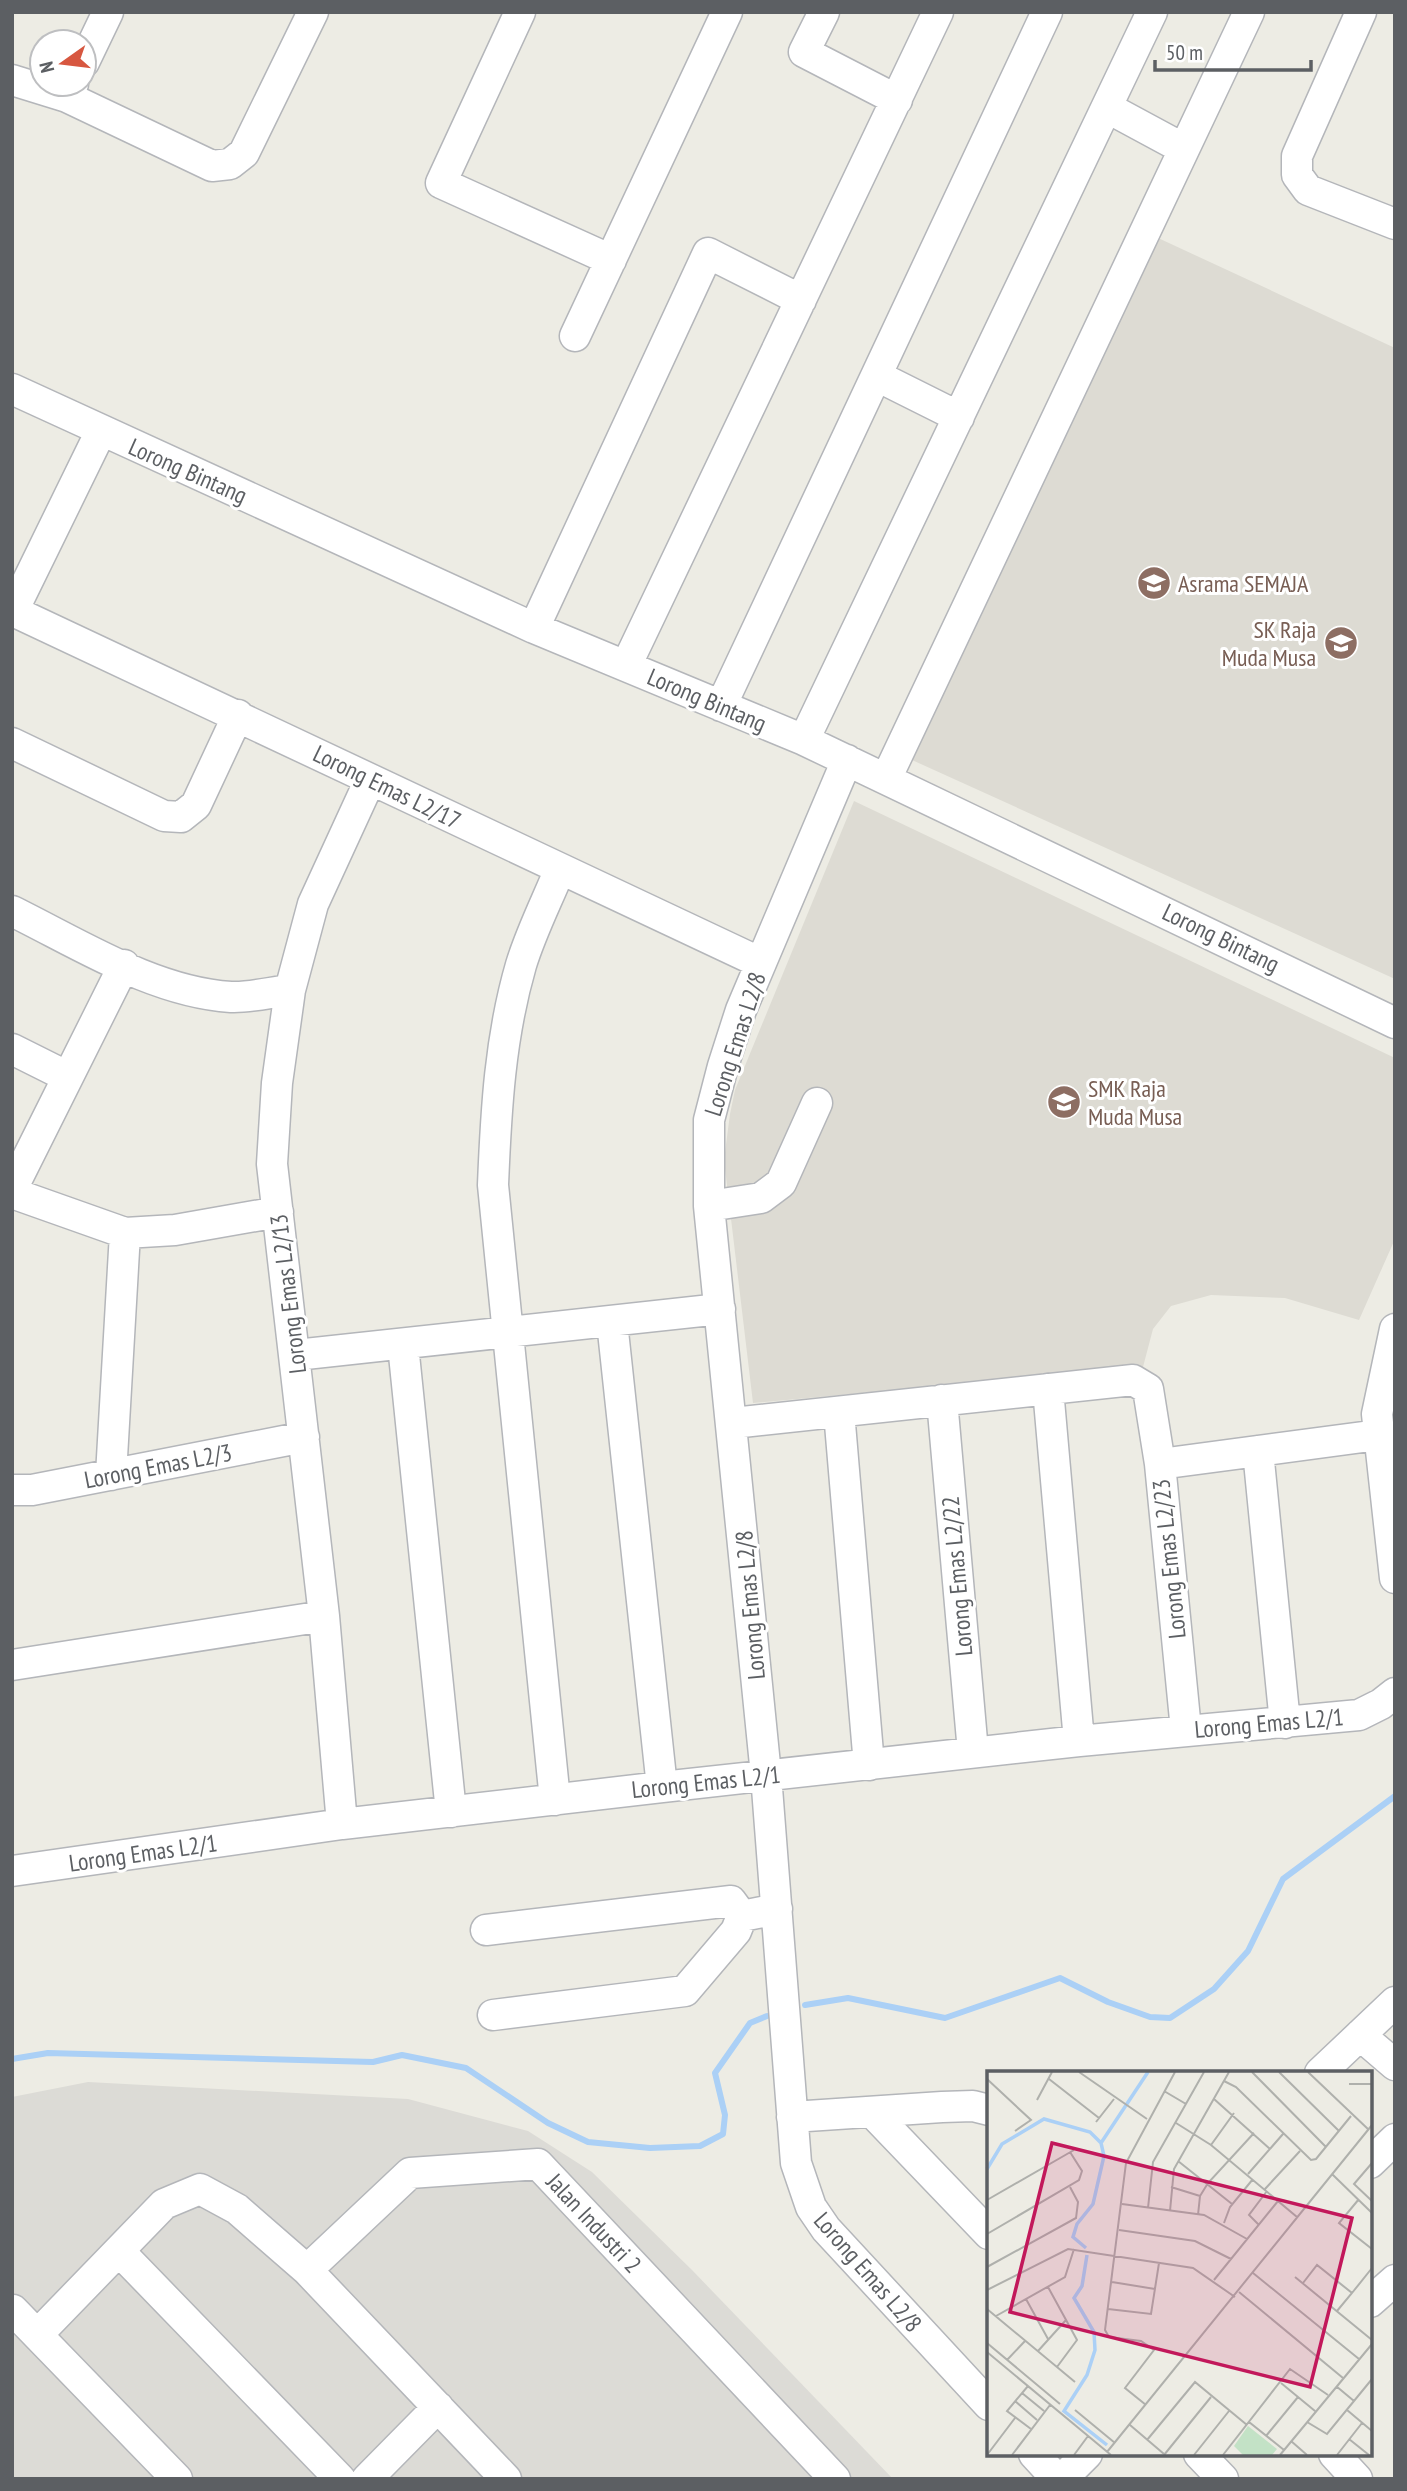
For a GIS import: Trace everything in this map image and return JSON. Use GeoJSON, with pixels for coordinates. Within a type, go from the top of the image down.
{"type":"FeatureCollection","features":[{"type":"Feature","properties":{"kind":"street"},"geometry":{"type":"LineString","coordinates":[[98,33],[108,12]]}},
{"type":"Feature","properties":{"kind":"street"},"geometry":{"type":"LineString","coordinates":[[85,98],[212,166],[230,164],[244,153],[313,12]]}},
{"type":"Feature","properties":{"kind":"street"},"geometry":{"type":"LineString","coordinates":[[520,12],[441,183],[611,260]]}},
{"type":"Feature","properties":{"kind":"street"},"geometry":{"type":"LineString","coordinates":[[575,336],[727,12]]}},
{"type":"Feature","properties":{"kind":"street"},"geometry":{"type":"LineString","coordinates":[[824,12],[804,52],[897,100]]}},
{"type":"Feature","properties":{"kind":"street"},"geometry":{"type":"LineString","coordinates":[[626,666],[937,12]]}},
{"type":"Feature","properties":{"kind":"street"},"geometry":{"type":"LineString","coordinates":[[721,706],[1047,12]]}},
{"type":"Feature","properties":{"kind":"street"},"geometry":{"type":"LineString","coordinates":[[804,740],[1152,12]]}},
{"type":"Feature","properties":{"kind":"street"},"geometry":{"type":"LineString","coordinates":[[886,779],[1250,12]]}},
{"type":"Feature","properties":{"kind":"street"},"geometry":{"type":"LineString","coordinates":[[1360,12],[1297,156],[1297,175],[1308,190],[1395,224]]}},
{"type":"Feature","properties":{"kind":"street"},"geometry":{"type":"LineString","coordinates":[[1108,108],[1184,149]]}},
{"type":"Feature","properties":{"kind":"street"},"geometry":{"type":"LineString","coordinates":[[534,628],[708,253],[802,300]]}},
{"type":"Feature","properties":{"kind":"street"},"geometry":{"type":"LineString","coordinates":[[877,376],[960,416]]}},
{"type":"Feature","properties":{"kind":"street","name":"Lorong Bintang"},"geometry":{"type":"LineString","coordinates":[[12,389],[534,628],[804,740],[1395,1023]]}},
{"type":"Feature","properties":{"kind":"street"},"geometry":{"type":"LineString","coordinates":[[13,612],[101,431]]}},
{"type":"Feature","properties":{"kind":"street","name":"Lorong Emas L2/17"},"geometry":{"type":"LineString","coordinates":[[13,612],[761,963]]}},
{"type":"Feature","properties":{"kind":"street"},"geometry":{"type":"LineString","coordinates":[[12,743],[164,816],[181,817],[196,806],[237,715]]}},
{"type":"Feature","properties":{"kind":"street","name":"Lorong Emas L2/8"},"geometry":{"type":"LineString","coordinates":[[846,760],[733,1032],[709,1120],[709,1206],[733,1423],[766,1775],[796,2163],[811,2207],[826,2229],[987,2403]]}},
{"type":"Feature","properties":{"kind":"street","name":"Lorong Emas L2/13"},"geometry":{"type":"LineString","coordinates":[[342,1824],[324,1616],[272,1164],[277,1083],[290,990],[313,904],[370,780]]}},
{"type":"Feature","properties":{"kind":"street"},"geometry":{"type":"LineString","coordinates":[[555,1800],[493,1185],[496,1105],[505,1037],[522,963],[560,869]]}},
{"type":"Feature","properties":{"kind":"street"},"geometry":{"type":"LineString","coordinates":[[12,911],[124,965],[192,992],[234,997],[290,990]]}},
{"type":"Feature","properties":{"kind":"street"},"geometry":{"type":"LineString","coordinates":[[124,965],[12,1191],[125,1233],[175,1230],[278,1212]]}},
{"type":"Feature","properties":{"kind":"street"},"geometry":{"type":"LineString","coordinates":[[12,1049],[68,1077]]}},
{"type":"Feature","properties":{"kind":"street"},"geometry":{"type":"LineString","coordinates":[[709,1206],[761,1198],[781,1183],[817,1103]]}},
{"type":"Feature","properties":{"kind":"street"},"geometry":{"type":"LineString","coordinates":[[111,1475],[125,1233]]}},
{"type":"Feature","properties":{"kind":"street"},"geometry":{"type":"LineString","coordinates":[[296,1355],[720,1309]]}},
{"type":"Feature","properties":{"kind":"street"},"geometry":{"type":"LineString","coordinates":[[612,1322],[662,1787]]}},
{"type":"Feature","properties":{"kind":"street"},"geometry":{"type":"LineString","coordinates":[[1395,1329],[1379,1395],[1378,1435],[1395,1578]]}},
{"type":"Feature","properties":{"kind":"street"},"geometry":{"type":"LineString","coordinates":[[402,1345],[451,1812]]}},
{"type":"Feature","properties":{"kind":"street","name":"Lorong Emas L2/23"},"geometry":{"type":"LineString","coordinates":[[1048,1389],[1133,1380],[1148,1389],[1160,1464],[1186,1730]]}},
{"type":"Feature","properties":{"kind":"street"},"geometry":{"type":"LineString","coordinates":[[733,1423],[1048,1389],[1079,1741]]}},
{"type":"Feature","properties":{"kind":"street","name":"Lorong Emas L2/22"},"geometry":{"type":"LineString","coordinates":[[942,1400],[973,1752]]}},
{"type":"Feature","properties":{"kind":"street"},"geometry":{"type":"LineString","coordinates":[[838,1412],[869,1765]]}},
{"type":"Feature","properties":{"kind":"street"},"geometry":{"type":"LineString","coordinates":[[1160,1464],[1378,1435]]}},
{"type":"Feature","properties":{"kind":"street","name":"Lorong Emas L2/3"},"geometry":{"type":"LineString","coordinates":[[12,1490],[32,1490],[304,1437]]}},
{"type":"Feature","properties":{"kind":"street"},"geometry":{"type":"LineString","coordinates":[[1258,1451],[1285,1723]]}},
{"type":"Feature","properties":{"kind":"street"},"geometry":{"type":"LineString","coordinates":[[12,1665],[324,1616]]}},
{"type":"Feature","properties":{"kind":"street","name":"Lorong Emas L2/1"},"geometry":{"type":"LineString","coordinates":[[12,1871],[342,1824],[973,1752],[1359,1715],[1395,1693]]}},
{"type":"Feature","properties":{"kind":"street"},"geometry":{"type":"LineString","coordinates":[[486,1930],[731,1901],[742,1916]]}},
{"type":"Feature","properties":{"kind":"street"},"geometry":{"type":"LineString","coordinates":[[742,1916],[777,1909]]}},
{"type":"Feature","properties":{"kind":"street"},"geometry":{"type":"LineString","coordinates":[[493,2015],[685,1991],[736,1931],[742,1916]]}},
{"type":"Feature","properties":{"kind":"street"},"geometry":{"type":"LineString","coordinates":[[1322,2071],[1395,2002]]}},
{"type":"Feature","properties":{"kind":"street"},"geometry":{"type":"LineString","coordinates":[[1360,2035],[1395,2065]]}},
{"type":"Feature","properties":{"kind":"street"},"geometry":{"type":"LineString","coordinates":[[792,2117],[973,2106],[987,2110]]}},
{"type":"Feature","properties":{"kind":"street"},"geometry":{"type":"LineString","coordinates":[[872,2112],[987,2232]]}},
{"type":"Feature","properties":{"kind":"street"},"geometry":{"type":"LineString","coordinates":[[1372,2161],[1395,2139]]}},
{"type":"Feature","properties":{"kind":"street","name":"Jalan Industri 2"},"geometry":{"type":"LineString","coordinates":[[307,2270],[410,2173],[538,2164],[835,2479]]}},
{"type":"Feature","properties":{"kind":"street"},"geometry":{"type":"LineString","coordinates":[[38,2334],[164,2204],[200,2189],[237,2209],[307,2270],[506,2479]]}},
{"type":"Feature","properties":{"kind":"street"},"geometry":{"type":"LineString","coordinates":[[119,2251],[340,2479]]}},
{"type":"Feature","properties":{"kind":"street"},"geometry":{"type":"LineString","coordinates":[[1372,2300],[1395,2280]]}},
{"type":"Feature","properties":{"kind":"street"},"geometry":{"type":"LineString","coordinates":[[13,2310],[177,2479]]}},
{"type":"Feature","properties":{"kind":"street"},"geometry":{"type":"LineString","coordinates":[[367,2479],[439,2407]]}},
{"type":"Feature","properties":{"kind":"street"},"geometry":{"type":"LineString","coordinates":[[1036,2456],[1056,2479]]}},
{"type":"Feature","properties":{"kind":"street"},"geometry":{"type":"LineString","coordinates":[[1062,2479],[1085,2456]]}},
{"type":"Feature","properties":{"kind":"street"},"geometry":{"type":"LineString","coordinates":[[1201,2456],[1223,2479]]}},
{"type":"Feature","properties":{"kind":"street"},"geometry":{"type":"LineString","coordinates":[[1336,2456],[1357,2479]]}},
{"type":"Feature","properties":{"kind":"shaded area","name":"Asrama SEMAJA"},"geometry":{"type":"Polygon","coordinates":[[[1156,237],[1395,348],[1395,979],[912,760],[1156,237]]]}},
{"type":"Feature","properties":{"kind":"shaded area","name":"SMK Raja Muda Musa"},"geometry":{"type":"Polygon","coordinates":[[[854,801],[1395,1058],[1395,1239],[1359,1320],[1285,1298],[1211,1295],[1171,1306],[1153,1329],[1143,1367],[753,1403],[724,1160],[730,1114],[735,1090],[854,801]]]}},
{"type":"Feature","properties":{"kind":"shaded area"},"geometry":{"type":"Polygon","coordinates":[[[88,2082],[408,2099],[528,2131],[592,2172],[692,2270],[893,2479],[12,2479],[12,2097],[88,2082]]]}},
{"type":"Feature","properties":{"kind":"waterway"},"geometry":{"type":"LineString","coordinates":[[805,2005],[848,1998],[945,2018],[1060,1978],[1108,2002],[1150,2017],[1170,2018],[1214,1989],[1248,1951],[1283,1879],[1395,1796]]}},
{"type":"Feature","properties":{"kind":"waterway"},"geometry":{"type":"LineString","coordinates":[[12,2059],[48,2053],[373,2062],[402,2055],[466,2068],[548,2123],[588,2142],[650,2148],[700,2146],[723,2134],[725,2115],[715,2073],[750,2023],[767,2016]]}},
{"type":"Feature","properties":{"kind":"place","name":"Asrama SEMAJA"},"geometry":{"type":"Point","coordinates":[1154,583]}},
{"type":"Feature","properties":{"kind":"place","name":"SK Raja Muda Musa"},"geometry":{"type":"Point","coordinates":[1341,643]}},
{"type":"Feature","properties":{"kind":"place","name":"SMK Raja Muda Musa"},"geometry":{"type":"Point","coordinates":[1064,1102]}}]}
